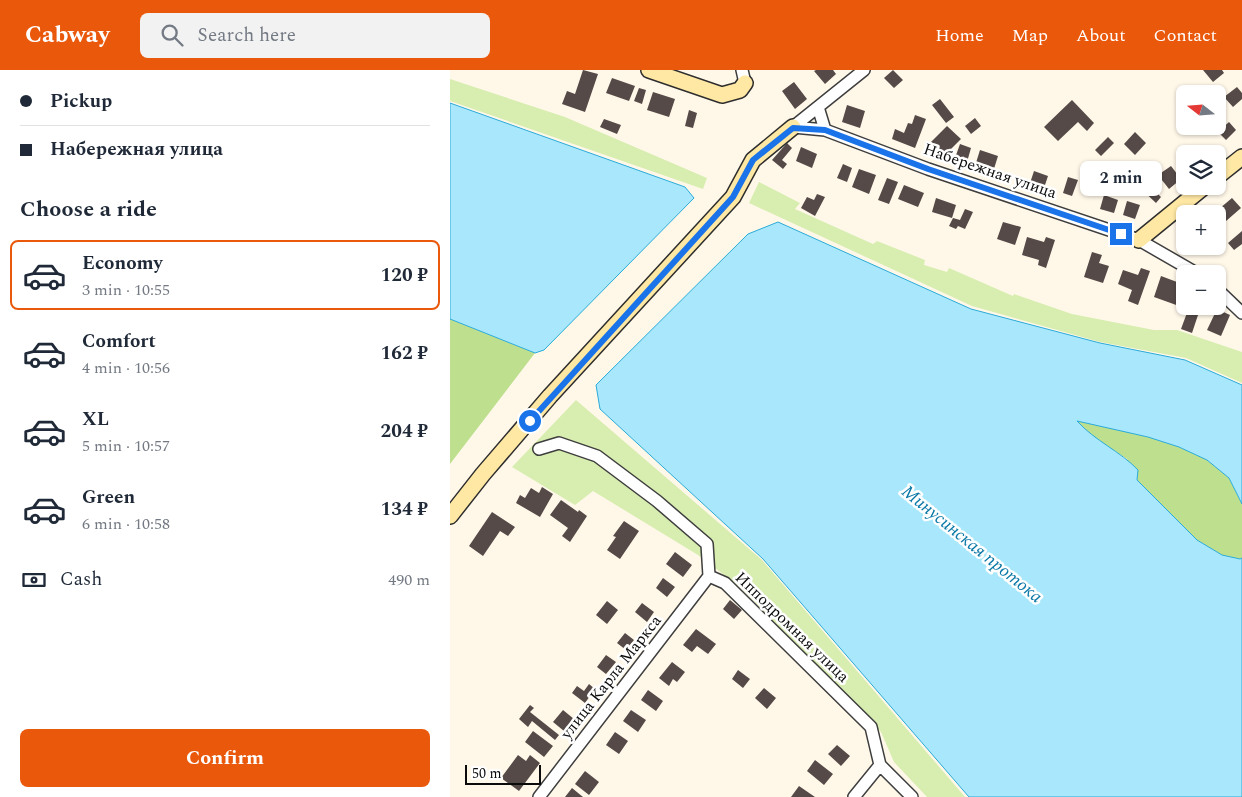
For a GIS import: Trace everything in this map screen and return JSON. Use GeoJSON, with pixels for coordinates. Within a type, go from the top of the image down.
{"type":"FeatureCollection","features":[{"type":"Feature","properties":{"kind":"street"},"geometry":{"type":"LineString","coordinates":[[649,70],[722,95],[740,90],[744,77]]}},
{"type":"Feature","properties":{"kind":"street"},"geometry":{"type":"LineString","coordinates":[[452,513],[550,396],[733,197],[753,160],[864,70]]}},
{"type":"Feature","properties":{"kind":"street"},"geometry":{"type":"LineString","coordinates":[[818,108],[825,130]]}},
{"type":"Feature","properties":{"kind":"street","name":"Набережная улица"},"geometry":{"type":"LineString","coordinates":[[793,128],[825,130],[928,169],[1139,240],[1182,265]]}},
{"type":"Feature","properties":{"kind":"street"},"geometry":{"type":"LineString","coordinates":[[1226,170],[1242,157]]}},
{"type":"Feature","properties":{"kind":"street"},"geometry":{"type":"LineString","coordinates":[[1139,240],[1194,195]]}},
{"type":"Feature","properties":{"kind":"street"},"geometry":{"type":"LineString","coordinates":[[1226,298],[1242,313]]}},
{"type":"Feature","properties":{"kind":"street","name":"Ипподромная улица"},"geometry":{"type":"LineString","coordinates":[[539,449],[559,443],[597,456],[656,501],[707,544],[710,576],[725,582],[872,727],[880,765]]}},
{"type":"Feature","properties":{"kind":"street","name":"улица Карла Маркса"},"geometry":{"type":"LineString","coordinates":[[539,797],[710,576]]}},
{"type":"Feature","properties":{"kind":"street"},"geometry":{"type":"LineString","coordinates":[[854,797],[880,765],[912,797]]}},
{"type":"Feature","properties":{"kind":"green space"},"geometry":{"type":"Polygon","coordinates":[[[450,79],[565,117],[707,178],[703,189],[450,101],[450,79]]]}},
{"type":"Feature","properties":{"kind":"green space"},"geometry":{"type":"Polygon","coordinates":[[[759,182],[800,203],[795,209],[873,244],[877,241],[925,260],[924,265],[947,272],[949,268],[1013,296],[1014,294],[1072,314],[1154,330],[1177,330],[1242,352],[1242,383],[1186,358],[1100,342],[972,306],[749,203],[759,182]]]}},
{"type":"Feature","properties":{"kind":"green space"},"geometry":{"type":"Polygon","coordinates":[[[450,319],[535,353],[450,464],[450,319]]]}},
{"type":"Feature","properties":{"kind":"green space"},"geometry":{"type":"Polygon","coordinates":[[[576,400],[762,560],[965,797],[927,797],[894,762],[881,732],[740,587],[698,555],[593,491],[575,505],[512,467],[576,400]]]}},
{"type":"Feature","properties":{"kind":"green space"},"geometry":{"type":"Polygon","coordinates":[[[1076,420],[1148,437],[1179,447],[1207,460],[1229,478],[1242,504],[1242,558],[1222,555],[1197,540],[1137,480],[1127,459],[1092,436],[1076,420]]]}},
{"type":"Feature","properties":{"kind":"water"},"geometry":{"type":"Polygon","coordinates":[[[450,103],[685,187],[694,198],[544,350],[535,353],[450,319],[450,103]]]}},
{"type":"Feature","properties":{"kind":"water","name":"Минусинская протока"},"geometry":{"type":"Polygon","coordinates":[[[778,222],[971,309],[1100,343],[1185,360],[1242,385],[1242,504],[1229,478],[1207,460],[1179,447],[1148,437],[1077,421],[1131,463],[1138,470],[1137,480],[1197,540],[1222,555],[1242,558],[1242,797],[969,797],[763,559],[600,409],[596,385],[748,234],[778,222]]]}},
{"type":"Feature","properties":{"kind":"building"},"geometry":{"type":"Polygon","coordinates":[[[583,70],[598,74],[585,112],[562,104],[567,91],[575,94],[583,70]]]}},
{"type":"Feature","properties":{"kind":"building"},"geometry":{"type":"Polygon","coordinates":[[[833,70],[836,74],[825,84],[814,71],[833,70]]]}},
{"type":"Feature","properties":{"kind":"building"},"geometry":{"type":"Polygon","coordinates":[[[893,70],[903,80],[894,88],[884,78],[893,70]]]}},
{"type":"Feature","properties":{"kind":"building"},"geometry":{"type":"Polygon","coordinates":[[[1203,70],[1222,70],[1224,73],[1213,82],[1203,70]]]}},
{"type":"Feature","properties":{"kind":"building"},"geometry":{"type":"Polygon","coordinates":[[[612,78],[635,86],[629,101],[606,93],[612,78]]]}},
{"type":"Feature","properties":{"kind":"building"},"geometry":{"type":"Polygon","coordinates":[[[794,82],[807,99],[795,109],[782,91],[794,82]]]}},
{"type":"Feature","properties":{"kind":"building"},"geometry":{"type":"Polygon","coordinates":[[[1237,87],[1242,93],[1242,99],[1233,107],[1226,99],[1226,95],[1237,87]]]}},
{"type":"Feature","properties":{"kind":"building"},"geometry":{"type":"Polygon","coordinates":[[[639,88],[646,90],[642,104],[634,101],[639,88]]]}},
{"type":"Feature","properties":{"kind":"building"},"geometry":{"type":"Polygon","coordinates":[[[653,92],[675,99],[669,117],[647,110],[653,92]]]}},
{"type":"Feature","properties":{"kind":"building"},"geometry":{"type":"Polygon","coordinates":[[[940,99],[954,117],[946,123],[932,105],[940,99]]]}},
{"type":"Feature","properties":{"kind":"building"},"geometry":{"type":"Polygon","coordinates":[[[1072,100],[1094,123],[1087,131],[1078,122],[1058,141],[1044,127],[1072,100]]]}},
{"type":"Feature","properties":{"kind":"building"},"geometry":{"type":"Polygon","coordinates":[[[847,105],[865,111],[860,128],[842,122],[847,105]]]}},
{"type":"Feature","properties":{"kind":"building"},"geometry":{"type":"Polygon","coordinates":[[[689,110],[697,113],[693,128],[685,126],[689,110]]]}},
{"type":"Feature","properties":{"kind":"building"},"geometry":{"type":"Polygon","coordinates":[[[915,115],[926,119],[915,148],[892,139],[895,129],[904,133],[908,123],[912,124],[915,115]]]}},
{"type":"Feature","properties":{"kind":"building"},"geometry":{"type":"Polygon","coordinates":[[[975,118],[981,126],[971,134],[965,126],[975,118]]]}},
{"type":"Feature","properties":{"kind":"building"},"geometry":{"type":"Polygon","coordinates":[[[604,119],[621,125],[617,134],[600,127],[604,119]]]}},
{"type":"Feature","properties":{"kind":"building"},"geometry":{"type":"Polygon","coordinates":[[[1229,122],[1236,130],[1226,140],[1221,135],[1226,135],[1226,125],[1229,122]]]}},
{"type":"Feature","properties":{"kind":"building"},"geometry":{"type":"Polygon","coordinates":[[[947,126],[961,139],[945,155],[931,142],[947,126]]]}},
{"type":"Feature","properties":{"kind":"building"},"geometry":{"type":"Polygon","coordinates":[[[1135,132],[1146,143],[1135,155],[1124,144],[1135,132]]]}},
{"type":"Feature","properties":{"kind":"building"},"geometry":{"type":"Polygon","coordinates":[[[1108,137],[1114,143],[1101,156],[1095,150],[1108,137]]]}},
{"type":"Feature","properties":{"kind":"building"},"geometry":{"type":"Polygon","coordinates":[[[787,143],[792,148],[782,160],[787,164],[783,169],[772,160],[787,143]]]}},
{"type":"Feature","properties":{"kind":"building"},"geometry":{"type":"Polygon","coordinates":[[[960,144],[971,148],[967,162],[955,158],[960,144]]]}},
{"type":"Feature","properties":{"kind":"building"},"geometry":{"type":"Polygon","coordinates":[[[801,147],[817,154],[812,168],[796,161],[801,147]]]}},
{"type":"Feature","properties":{"kind":"building"},"geometry":{"type":"Polygon","coordinates":[[[980,150],[998,156],[993,172],[975,166],[980,150]]]}},
{"type":"Feature","properties":{"kind":"building"},"geometry":{"type":"Polygon","coordinates":[[[843,164],[852,168],[847,182],[837,178],[843,164]]]}},
{"type":"Feature","properties":{"kind":"building"},"geometry":{"type":"Polygon","coordinates":[[[1171,166],[1176,172],[1176,183],[1169,189],[1158,175],[1171,166]]]}},
{"type":"Feature","properties":{"kind":"building"},"geometry":{"type":"Polygon","coordinates":[[[859,169],[876,175],[869,194],[852,187],[859,169]]]}},
{"type":"Feature","properties":{"kind":"building"},"geometry":{"type":"Polygon","coordinates":[[[1034,171],[1048,176],[1043,191],[1029,186],[1034,171]]]}},
{"type":"Feature","properties":{"kind":"building"},"geometry":{"type":"Polygon","coordinates":[[[1146,176],[1153,183],[1150,186],[1161,197],[1156,203],[1137,185],[1146,176]]]}},
{"type":"Feature","properties":{"kind":"building"},"geometry":{"type":"Polygon","coordinates":[[[1068,177],[1078,180],[1072,196],[1063,193],[1068,177]]]}},
{"type":"Feature","properties":{"kind":"building"},"geometry":{"type":"Polygon","coordinates":[[[887,178],[898,182],[889,204],[878,200],[887,178]]]}},
{"type":"Feature","properties":{"kind":"building"},"geometry":{"type":"Polygon","coordinates":[[[904,185],[924,193],[918,207],[898,199],[904,185]]]}},
{"type":"Feature","properties":{"kind":"building"},"geometry":{"type":"Polygon","coordinates":[[[817,194],[825,197],[815,216],[801,208],[807,197],[814,200],[817,194]]]}},
{"type":"Feature","properties":{"kind":"building"},"geometry":{"type":"Polygon","coordinates":[[[1104,195],[1118,200],[1114,213],[1100,209],[1104,195]]]}},
{"type":"Feature","properties":{"kind":"building"},"geometry":{"type":"Polygon","coordinates":[[[936,198],[956,205],[952,218],[932,212],[936,198]]]}},
{"type":"Feature","properties":{"kind":"building"},"geometry":{"type":"Polygon","coordinates":[[[1232,198],[1241,208],[1226,221],[1226,205],[1224,205],[1232,198]]]}},
{"type":"Feature","properties":{"kind":"building"},"geometry":{"type":"Polygon","coordinates":[[[1127,201],[1140,205],[1135,219],[1123,215],[1127,201]]]}},
{"type":"Feature","properties":{"kind":"building"},"geometry":{"type":"Polygon","coordinates":[[[965,209],[973,212],[965,229],[958,226],[956,229],[949,226],[953,218],[960,220],[965,209]]]}},
{"type":"Feature","properties":{"kind":"building"},"geometry":{"type":"Polygon","coordinates":[[[1003,222],[1021,227],[1015,245],[997,239],[1003,222]]]}},
{"type":"Feature","properties":{"kind":"building"},"geometry":{"type":"Polygon","coordinates":[[[1242,231],[1242,244],[1234,250],[1228,243],[1242,231]]]}},
{"type":"Feature","properties":{"kind":"building"},"geometry":{"type":"Polygon","coordinates":[[[1027,237],[1044,242],[1046,237],[1055,240],[1046,268],[1038,265],[1039,260],[1022,255],[1027,237]]]}},
{"type":"Feature","properties":{"kind":"building"},"geometry":{"type":"Polygon","coordinates":[[[1092,252],[1102,255],[1099,263],[1109,266],[1103,283],[1084,277],[1092,252]]]}},
{"type":"Feature","properties":{"kind":"building"},"geometry":{"type":"Polygon","coordinates":[[[1141,268],[1150,271],[1138,305],[1128,301],[1132,290],[1118,284],[1123,270],[1138,275],[1141,268]]]}},
{"type":"Feature","properties":{"kind":"building"},"geometry":{"type":"Polygon","coordinates":[[[1161,276],[1176,282],[1176,305],[1154,297],[1161,276]]]}},
{"type":"Feature","properties":{"kind":"building"},"geometry":{"type":"Polygon","coordinates":[[[1226,313],[1230,315],[1221,336],[1207,330],[1214,315],[1226,315],[1226,313]]]}},
{"type":"Feature","properties":{"kind":"building"},"geometry":{"type":"Polygon","coordinates":[[[1186,315],[1198,315],[1192,333],[1181,329],[1186,315]]]}},
{"type":"Feature","properties":{"kind":"building"},"geometry":{"type":"Polygon","coordinates":[[[542,487],[553,494],[540,517],[516,503],[520,495],[525,498],[531,488],[539,493],[542,487]]]}},
{"type":"Feature","properties":{"kind":"building"},"geometry":{"type":"Polygon","coordinates":[[[561,500],[587,516],[570,542],[562,536],[568,528],[550,515],[561,500]]]}},
{"type":"Feature","properties":{"kind":"building"},"geometry":{"type":"Polygon","coordinates":[[[492,512],[515,527],[508,536],[500,531],[483,556],[469,546],[492,512]]]}},
{"type":"Feature","properties":{"kind":"building"},"geometry":{"type":"Polygon","coordinates":[[[624,521],[639,531],[620,559],[607,550],[616,537],[613,536],[624,521]]]}},
{"type":"Feature","properties":{"kind":"building"},"geometry":{"type":"Polygon","coordinates":[[[675,552],[692,565],[683,577],[666,564],[675,552]]]}},
{"type":"Feature","properties":{"kind":"building"},"geometry":{"type":"Polygon","coordinates":[[[663,578],[675,587],[667,597],[656,588],[663,578]]]}},
{"type":"Feature","properties":{"kind":"building"},"geometry":{"type":"Polygon","coordinates":[[[730,600],[742,610],[734,619],[723,609],[730,600]]]}},
{"type":"Feature","properties":{"kind":"building"},"geometry":{"type":"Polygon","coordinates":[[[607,601],[618,610],[607,624],[596,615],[607,601]]]}},
{"type":"Feature","properties":{"kind":"building"},"geometry":{"type":"Polygon","coordinates":[[[642,603],[654,612],[647,622],[635,612],[642,603]]]}},
{"type":"Feature","properties":{"kind":"building"},"geometry":{"type":"Polygon","coordinates":[[[696,629],[716,644],[708,654],[697,646],[692,652],[683,645],[696,629]]]}},
{"type":"Feature","properties":{"kind":"building"},"geometry":{"type":"Polygon","coordinates":[[[625,633],[634,640],[626,650],[617,643],[625,633]]]}},
{"type":"Feature","properties":{"kind":"building"},"geometry":{"type":"Polygon","coordinates":[[[606,655],[616,662],[606,674],[597,667],[606,655]]]}},
{"type":"Feature","properties":{"kind":"building"},"geometry":{"type":"Polygon","coordinates":[[[672,662],[685,672],[677,682],[673,679],[669,686],[659,678],[672,662]]]}},
{"type":"Feature","properties":{"kind":"building"},"geometry":{"type":"Polygon","coordinates":[[[738,670],[750,679],[743,688],[732,679],[738,670]]]}},
{"type":"Feature","properties":{"kind":"building"},"geometry":{"type":"Polygon","coordinates":[[[589,684],[595,689],[585,703],[572,693],[577,686],[584,691],[589,684]]]}},
{"type":"Feature","properties":{"kind":"building"},"geometry":{"type":"Polygon","coordinates":[[[764,688],[776,698],[767,709],[755,698],[764,688]]]}},
{"type":"Feature","properties":{"kind":"building"},"geometry":{"type":"Polygon","coordinates":[[[648,690],[663,701],[656,711],[641,700],[648,690]]]}},
{"type":"Feature","properties":{"kind":"building"},"geometry":{"type":"Polygon","coordinates":[[[530,705],[534,708],[530,712],[559,735],[555,740],[532,721],[528,727],[519,719],[530,705]]]}},
{"type":"Feature","properties":{"kind":"building"},"geometry":{"type":"Polygon","coordinates":[[[563,710],[574,719],[564,731],[553,722],[563,710]]]}},
{"type":"Feature","properties":{"kind":"building"},"geometry":{"type":"Polygon","coordinates":[[[631,710],[646,720],[638,732],[623,721],[631,710]]]}},
{"type":"Feature","properties":{"kind":"building"},"geometry":{"type":"Polygon","coordinates":[[[533,731],[553,746],[544,757],[525,742],[533,731]]]}},
{"type":"Feature","properties":{"kind":"building"},"geometry":{"type":"Polygon","coordinates":[[[615,732],[628,741],[619,754],[606,745],[615,732]]]}},
{"type":"Feature","properties":{"kind":"building"},"geometry":{"type":"Polygon","coordinates":[[[837,745],[850,756],[841,766],[828,754],[837,745]]]}},
{"type":"Feature","properties":{"kind":"building"},"geometry":{"type":"Polygon","coordinates":[[[518,755],[526,761],[530,755],[540,763],[519,791],[501,778],[518,755]]]}},
{"type":"Feature","properties":{"kind":"building"},"geometry":{"type":"Polygon","coordinates":[[[815,760],[833,774],[824,785],[807,771],[815,760]]]}},
{"type":"Feature","properties":{"kind":"building"},"geometry":{"type":"Polygon","coordinates":[[[585,771],[599,782],[589,795],[575,784],[585,771]]]}},
{"type":"Feature","properties":{"kind":"building"},"geometry":{"type":"Polygon","coordinates":[[[799,786],[815,797],[791,797],[799,786]]]}},
{"type":"Feature","properties":{"kind":"building"},"geometry":{"type":"Polygon","coordinates":[[[572,788],[583,797],[565,797],[572,788]]]}},
{"type":"Feature","properties":{"kind":"route"},"geometry":{"type":"LineString","coordinates":[[530,421],[550,396],[733,197],[753,160],[793,128],[825,130],[928,169],[1121,234]]}}]}
